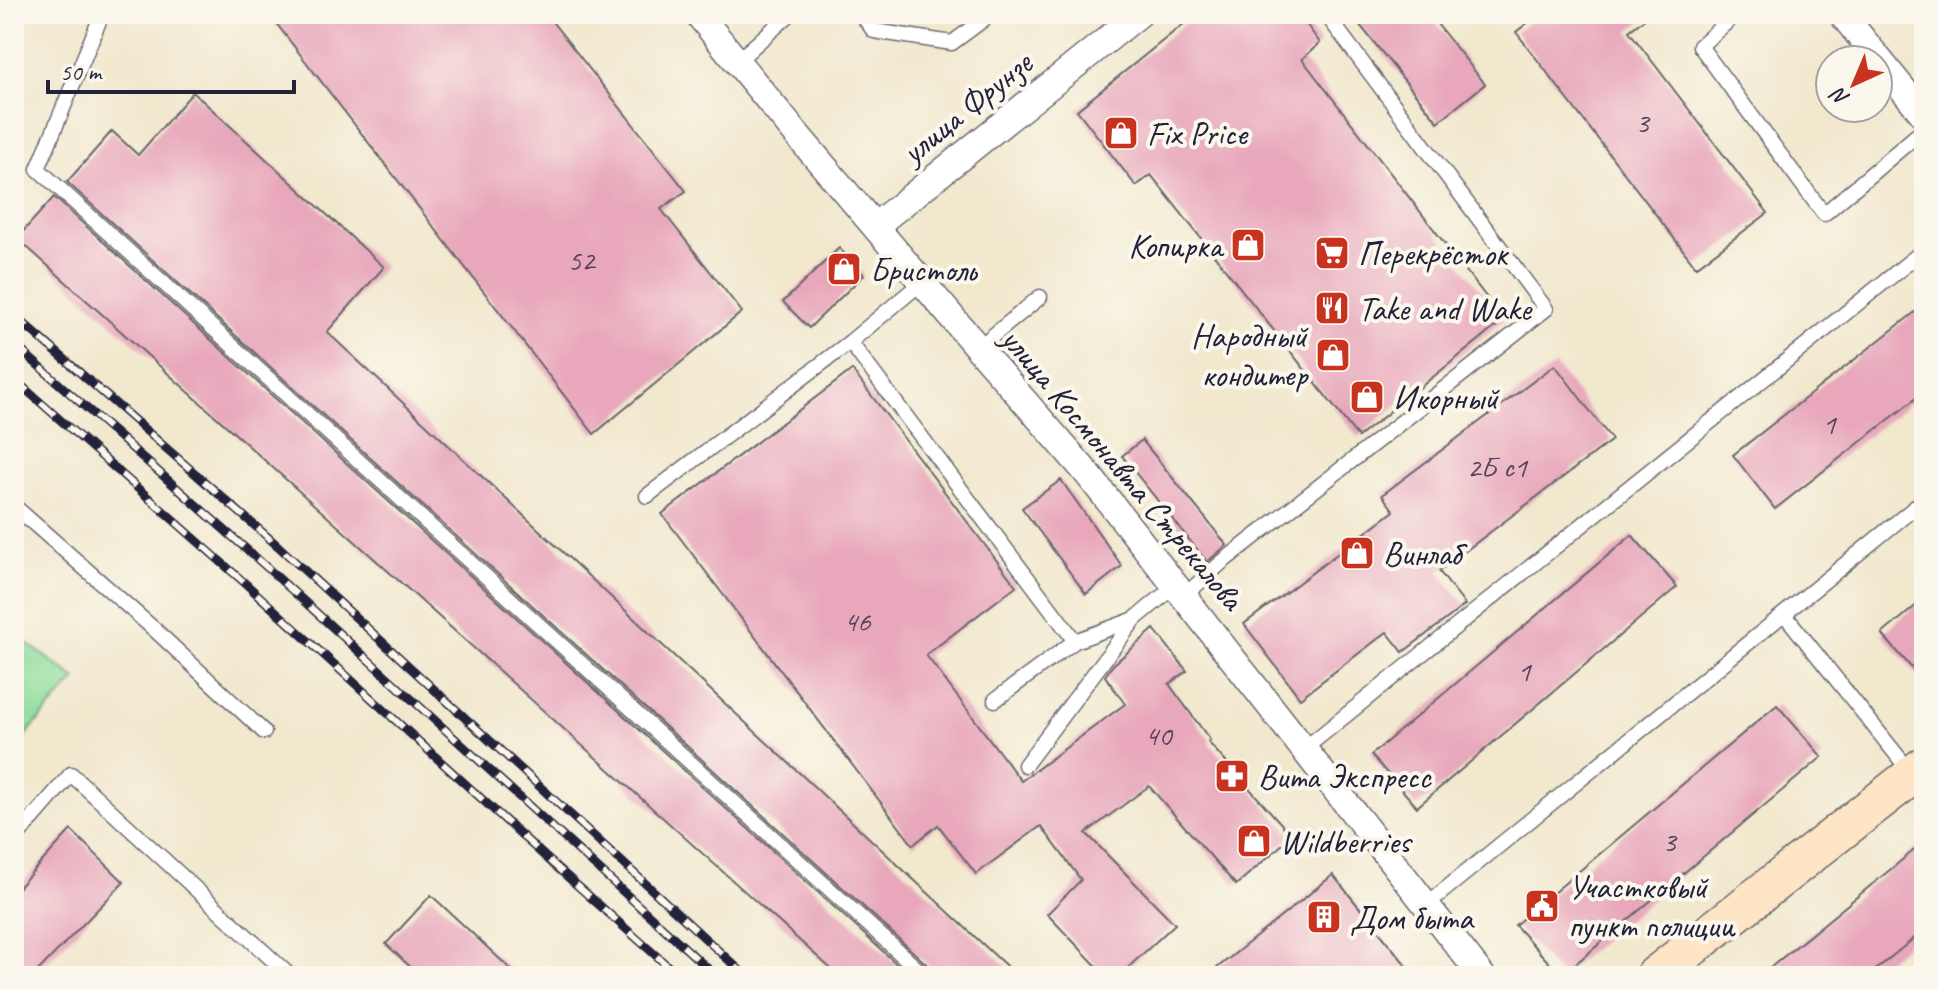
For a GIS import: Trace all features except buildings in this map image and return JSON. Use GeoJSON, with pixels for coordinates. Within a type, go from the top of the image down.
{"type":"FeatureCollection","features":[{"type":"Feature","properties":{"kind":"street","name":"улица Космонавта Стрекалова"},"geometry":{"type":"LineString","coordinates":[[698,14],[1086,472],[1482,976]]}},
{"type":"Feature","properties":{"kind":"street","name":"улица Фрунзе"},"geometry":{"type":"LineString","coordinates":[[875,226],[1139,14]]}},
{"type":"Feature","properties":{"kind":"street"},"geometry":{"type":"LineString","coordinates":[[1842,14],[1924,115]]}},
{"type":"Feature","properties":{"kind":"street"},"geometry":{"type":"LineString","coordinates":[[1655,976],[1918,770]]}},
{"type":"Feature","properties":{"kind":"lane"},"geometry":{"type":"LineString","coordinates":[[102,14],[38,169],[925,976]]}},
{"type":"Feature","properties":{"kind":"lane"},"geometry":{"type":"LineString","coordinates":[[736,62],[790,14]]}},
{"type":"Feature","properties":{"kind":"lane"},"geometry":{"type":"LineString","coordinates":[[861,14],[874,31],[952,43],[991,14]]}},
{"type":"Feature","properties":{"kind":"lane"},"geometry":{"type":"LineString","coordinates":[[995,700],[1075,641],[1135,619],[1221,563],[1546,309],[1326,14]]}},
{"type":"Feature","properties":{"kind":"lane"},"geometry":{"type":"LineString","coordinates":[[1736,14],[1700,46],[1824,214],[1924,129]]}},
{"type":"Feature","properties":{"kind":"lane"},"geometry":{"type":"LineString","coordinates":[[1304,749],[1924,250]]}},
{"type":"Feature","properties":{"kind":"lane"},"geometry":{"type":"LineString","coordinates":[[647,496],[850,342],[922,282]]}},
{"type":"Feature","properties":{"kind":"lane"},"geometry":{"type":"LineString","coordinates":[[978,348],[1040,297]]}},
{"type":"Feature","properties":{"kind":"lane"},"geometry":{"type":"LineString","coordinates":[[850,342],[1075,641]]}},
{"type":"Feature","properties":{"kind":"lane"},"geometry":{"type":"LineString","coordinates":[[1426,905],[1924,500]]}},
{"type":"Feature","properties":{"kind":"lane"},"geometry":{"type":"LineString","coordinates":[[14,506],[155,630],[264,732]]}},
{"type":"Feature","properties":{"kind":"lane"},"geometry":{"type":"LineString","coordinates":[[1785,615],[1918,770]]}},
{"type":"Feature","properties":{"kind":"lane"},"geometry":{"type":"LineString","coordinates":[[1025,765],[1135,619]]}},
{"type":"Feature","properties":{"kind":"lane"},"geometry":{"type":"LineString","coordinates":[[14,840],[71,774],[290,976]]}},
{"type":"Feature","properties":{"kind":"green space"},"geometry":{"type":"Polygon","coordinates":[[[14,634],[76,679],[14,748],[14,634]]]}},
{"type":"Feature","properties":{"kind":"railway"},"geometry":{"type":"LineString","coordinates":[[14,315],[278,546],[746,976]]}},
{"type":"Feature","properties":{"kind":"railway"},"geometry":{"type":"LineString","coordinates":[[14,344],[263,564],[716,976]]}},
{"type":"Feature","properties":{"kind":"railway"},"geometry":{"type":"LineString","coordinates":[[14,379],[246,584],[679,976]]}},
{"type":"Feature","properties":{"kind":"place","name":"Fix Price"},"geometry":{"type":"Point","coordinates":[1121,133]}},
{"type":"Feature","properties":{"kind":"place","name":"Копирка"},"geometry":{"type":"Point","coordinates":[1248,245]}},
{"type":"Feature","properties":{"kind":"place","name":"Перекрёсток"},"geometry":{"type":"Point","coordinates":[1332,253]}},
{"type":"Feature","properties":{"kind":"place","name":"Бристоль"},"geometry":{"type":"Point","coordinates":[844,269]}},
{"type":"Feature","properties":{"kind":"place","name":"Take and Wake"},"geometry":{"type":"Point","coordinates":[1332,308]}},
{"type":"Feature","properties":{"kind":"place","name":"Народный кондитер"},"geometry":{"type":"Point","coordinates":[1333,355]}},
{"type":"Feature","properties":{"kind":"place","name":"Икорный"},"geometry":{"type":"Point","coordinates":[1367,397]}},
{"type":"Feature","properties":{"kind":"place","name":"Винлаб"},"geometry":{"type":"Point","coordinates":[1357,553]}},
{"type":"Feature","properties":{"kind":"place","name":"Вита Экспресс"},"geometry":{"type":"Point","coordinates":[1232,776]}},
{"type":"Feature","properties":{"kind":"place","name":"Wildberries"},"geometry":{"type":"Point","coordinates":[1254,841]}},
{"type":"Feature","properties":{"kind":"place","name":"Участковый пункт полиции"},"geometry":{"type":"Point","coordinates":[1542,906]}},
{"type":"Feature","properties":{"kind":"place","name":"Дом быта"},"geometry":{"type":"Point","coordinates":[1324,917]}}]}
